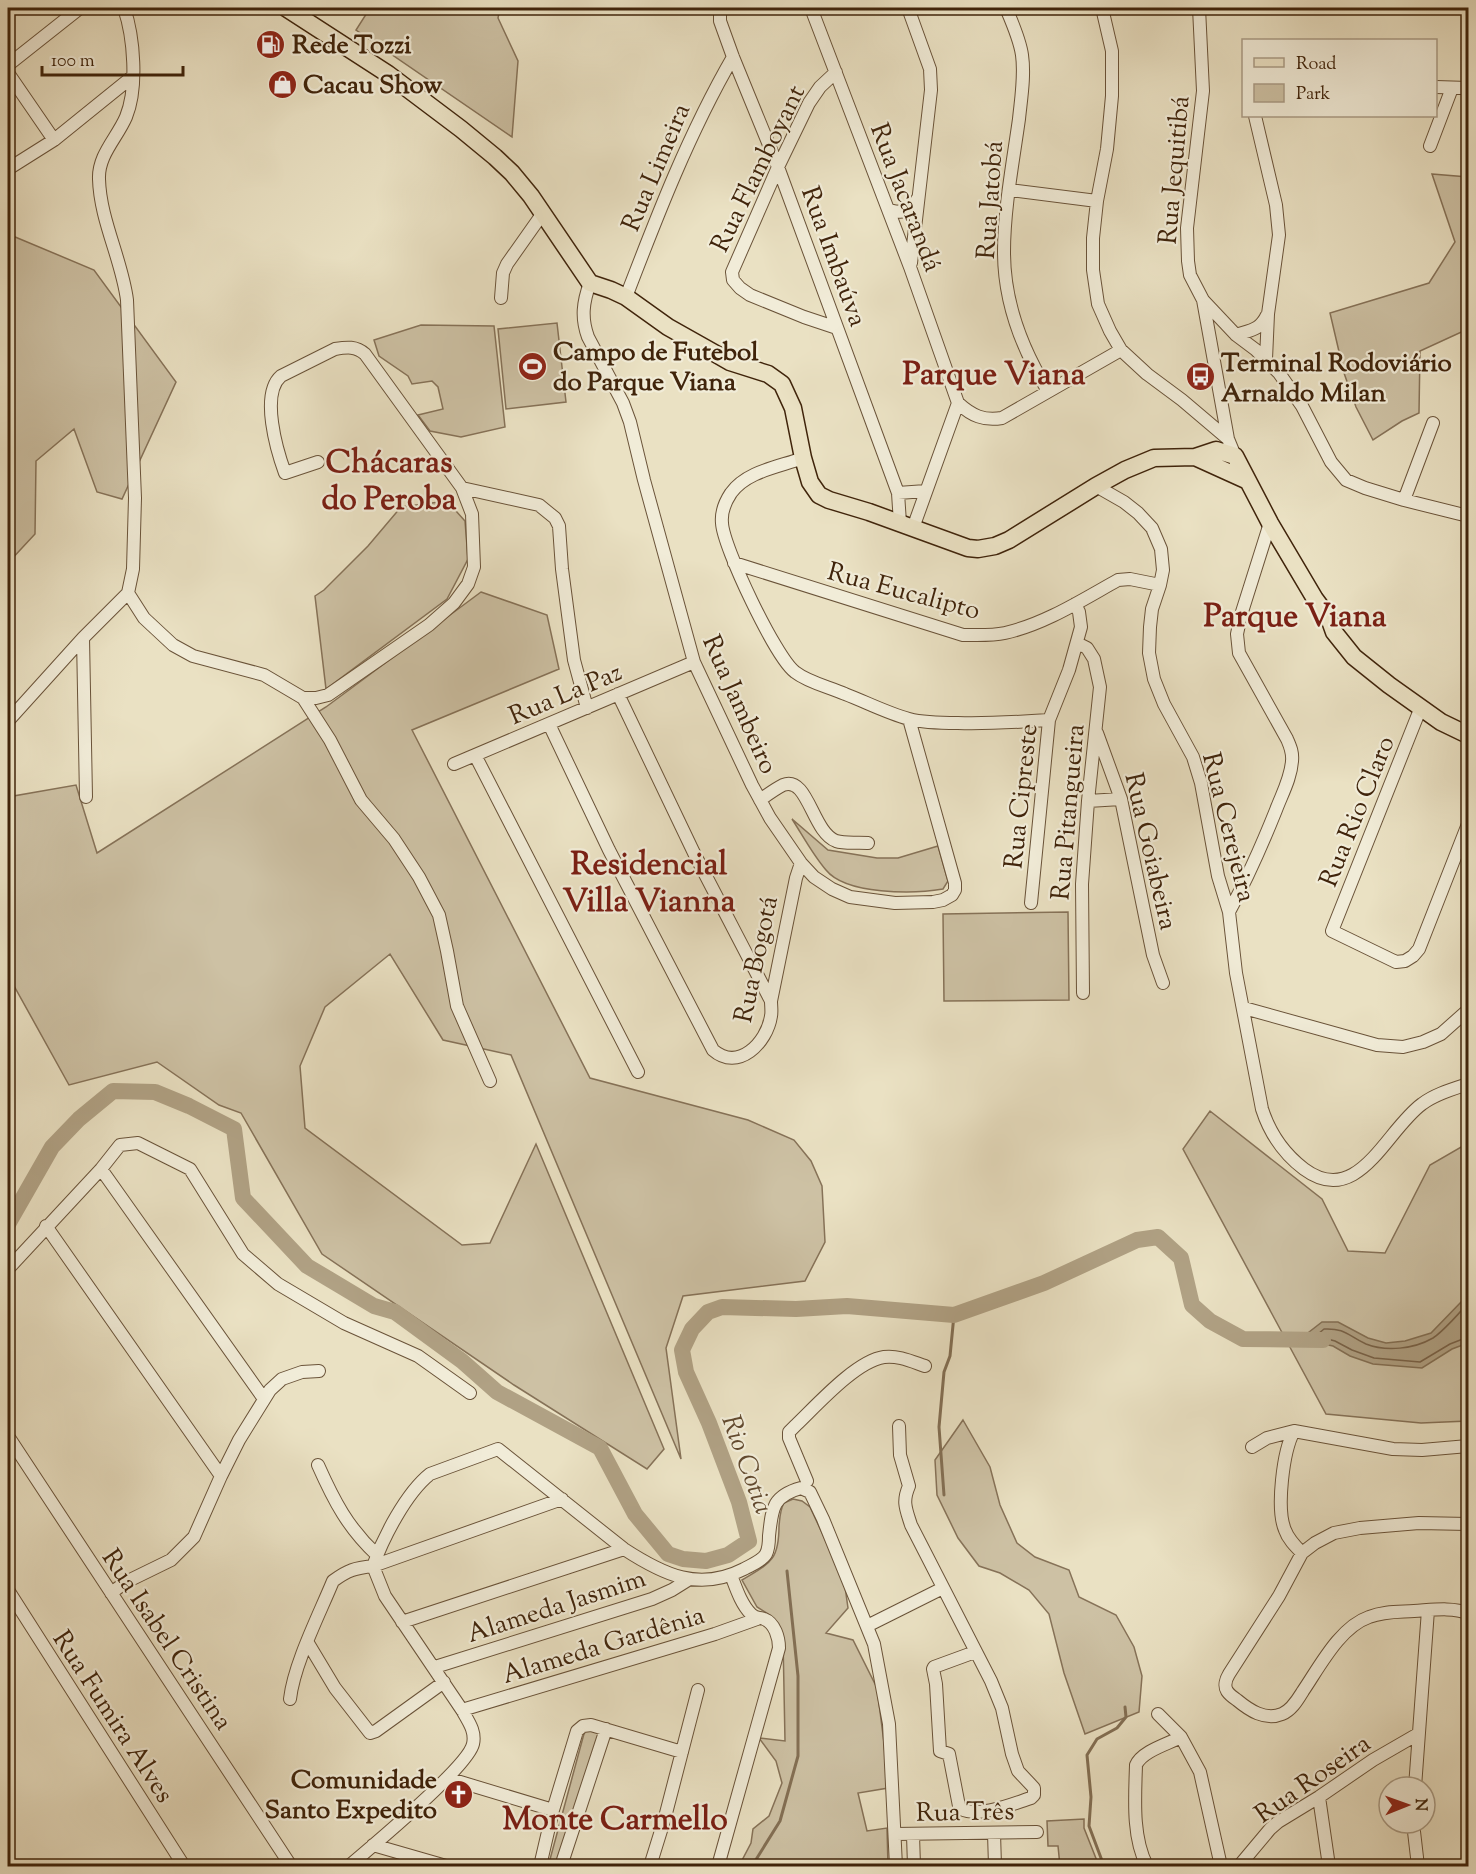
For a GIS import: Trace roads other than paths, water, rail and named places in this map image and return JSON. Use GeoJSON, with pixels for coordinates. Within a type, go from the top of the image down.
{"type":"FeatureCollection","features":[{"type":"Feature","properties":{"kind":"main road"},"geometry":{"type":"LineString","coordinates":[[286,8],[388,75],[461,129],[512,173],[543,213],[590,283],[626,297],[668,327],[730,362],[776,378],[782,384],[793,408],[810,483],[819,495],[829,500],[968,548],[978,549],[995,546],[1009,540],[1096,486],[1125,470],[1154,458],[1195,457],[1233,464]]}},
{"type":"Feature","properties":{"kind":"main road"},"geometry":{"type":"LineString","coordinates":[[1195,457],[1222,445],[1233,464],[1248,481],[1270,523],[1315,599],[1329,618],[1334,632],[1354,657],[1441,722],[1468,735]]}},
{"type":"Feature","properties":{"kind":"street"},"geometry":{"type":"LineString","coordinates":[[8,65],[81,8]]}},
{"type":"Feature","properties":{"kind":"street"},"geometry":{"type":"LineString","coordinates":[[8,721],[83,638],[128,593],[133,568],[135,498],[127,300],[124,280],[100,192],[99,177],[102,160],[126,118],[132,99],[132,50],[128,18],[124,8]]}},
{"type":"Feature","properties":{"kind":"street","name":"Rua Imbaúva"},"geometry":{"type":"LineString","coordinates":[[720,8],[720,21],[778,167],[898,493],[906,526]]}},
{"type":"Feature","properties":{"kind":"street","name":"Rua Jacarandá"},"geometry":{"type":"LineString","coordinates":[[812,8],[889,210],[958,403]]}},
{"type":"Feature","properties":{"kind":"street"},"geometry":{"type":"LineString","coordinates":[[908,8],[930,69],[932,90],[910,267]]}},
{"type":"Feature","properties":{"kind":"street","name":"Rua Jatobá"},"geometry":{"type":"LineString","coordinates":[[1006,8],[1022,55],[1023,88],[1004,253],[1011,304],[1020,336],[1034,369],[1048,391]]}},
{"type":"Feature","properties":{"kind":"street"},"geometry":{"type":"LineString","coordinates":[[1102,8],[1112,51],[1112,96],[1093,249],[1096,295],[1103,317],[1121,350],[1147,374],[1209,423],[1222,445]]}},
{"type":"Feature","properties":{"kind":"street","name":"Rua Jequitibá"},"geometry":{"type":"LineString","coordinates":[[1199,8],[1203,91],[1186,228],[1190,275],[1203,300],[1222,445]]}},
{"type":"Feature","properties":{"kind":"street","name":"Rua Limeira"},"geometry":{"type":"LineString","coordinates":[[626,297],[645,246],[708,101],[733,57]]}},
{"type":"Feature","properties":{"kind":"street","name":"Rua Flamboyant"},"geometry":{"type":"LineString","coordinates":[[836,72],[820,87],[809,103],[732,272],[733,280],[750,294],[837,328]]}},
{"type":"Feature","properties":{"kind":"street"},"geometry":{"type":"LineString","coordinates":[[8,73],[54,140]]}},
{"type":"Feature","properties":{"kind":"street"},"geometry":{"type":"LineString","coordinates":[[8,169],[54,140],[132,77]]}},
{"type":"Feature","properties":{"kind":"street"},"geometry":{"type":"LineString","coordinates":[[1437,87],[1468,88]]}},
{"type":"Feature","properties":{"kind":"street"},"geometry":{"type":"LineString","coordinates":[[1431,146],[1452,88]]}},
{"type":"Feature","properties":{"kind":"street"},"geometry":{"type":"LineString","coordinates":[[1255,117],[1276,204],[1279,236],[1268,314],[1266,359]]}},
{"type":"Feature","properties":{"kind":"street"},"geometry":{"type":"LineString","coordinates":[[1010,190],[1098,201]]}},
{"type":"Feature","properties":{"kind":"street"},"geometry":{"type":"LineString","coordinates":[[889,210],[904,212],[912,208],[918,197]]}},
{"type":"Feature","properties":{"kind":"street"},"geometry":{"type":"LineString","coordinates":[[501,298],[503,273],[507,264],[543,213]]}},
{"type":"Feature","properties":{"kind":"street","name":"Rua Jambeiro"},"geometry":{"type":"LineString","coordinates":[[590,283],[585,296],[584,327],[623,403],[630,422],[694,662],[760,800],[801,863],[814,877],[850,897],[872,901],[912,903],[943,900],[952,895],[955,890],[955,883],[909,719]]}},
{"type":"Feature","properties":{"kind":"street"},"geometry":{"type":"LineString","coordinates":[[1203,300],[1236,335],[1266,359],[1292,390],[1331,462],[1346,480],[1404,500],[1468,516]]}},
{"type":"Feature","properties":{"kind":"street"},"geometry":{"type":"LineString","coordinates":[[1236,335],[1259,327],[1268,314]]}},
{"type":"Feature","properties":{"kind":"street"},"geometry":{"type":"LineString","coordinates":[[303,698],[328,695],[429,625],[454,603],[468,584],[474,567],[472,514],[462,488],[365,354],[359,349],[351,347],[335,349],[281,376],[272,388],[273,429],[276,448],[285,473],[318,462]]}},
{"type":"Feature","properties":{"kind":"street"},"geometry":{"type":"LineString","coordinates":[[906,526],[926,491],[958,403],[974,416],[992,420],[1002,418],[1121,350]]}},
{"type":"Feature","properties":{"kind":"street"},"geometry":{"type":"LineString","coordinates":[[1404,500],[1433,423]]}},
{"type":"Feature","properties":{"kind":"street"},"geometry":{"type":"LineString","coordinates":[[803,458],[749,477],[731,493],[724,507],[722,522],[725,542],[734,563],[775,646],[795,673],[909,719],[939,723],[998,724],[1049,720]]}},
{"type":"Feature","properties":{"kind":"street","name":"Rua Cerejeira"},"geometry":{"type":"LineString","coordinates":[[1096,486],[1138,513],[1152,528],[1161,549],[1162,570],[1152,609],[1149,653],[1154,679],[1164,704],[1193,757],[1201,783],[1218,876],[1229,912],[1236,973],[1262,1109],[1268,1128],[1294,1161],[1308,1172],[1335,1181],[1352,1177],[1366,1166],[1422,1103],[1468,1084]]}},
{"type":"Feature","properties":{"kind":"street"},"geometry":{"type":"LineString","coordinates":[[462,488],[539,505],[555,518],[559,526],[574,660],[587,708]]}},
{"type":"Feature","properties":{"kind":"street"},"geometry":{"type":"LineString","coordinates":[[898,493],[926,491]]}},
{"type":"Feature","properties":{"kind":"street"},"geometry":{"type":"LineString","coordinates":[[1229,912],[1263,841],[1290,776],[1292,762],[1293,752],[1287,739],[1239,653],[1237,634],[1270,523]]}},
{"type":"Feature","properties":{"kind":"street","name":"Rua Eucalipto"},"geometry":{"type":"LineString","coordinates":[[734,563],[963,635],[1005,633],[1027,626],[1075,604],[1118,580],[1130,579],[1160,585]]}},
{"type":"Feature","properties":{"kind":"street"},"geometry":{"type":"LineString","coordinates":[[128,593],[144,618],[172,645],[193,656],[264,675],[303,698],[330,740],[361,800],[400,848],[419,877],[439,915],[457,1006],[490,1081]]}},
{"type":"Feature","properties":{"kind":"street","name":"Rua Cipreste"},"geometry":{"type":"LineString","coordinates":[[1031,903],[1049,720],[1095,593]]}},
{"type":"Feature","properties":{"kind":"street","name":"Rua Cipreste"},"geometry":{"type":"LineString","coordinates":[[1075,604],[1079,612],[1081,627]]}},
{"type":"Feature","properties":{"kind":"street"},"geometry":{"type":"LineString","coordinates":[[83,638],[86,797]]}},
{"type":"Feature","properties":{"kind":"street","name":"Rua Pitangueira"},"geometry":{"type":"LineString","coordinates":[[1077,642],[1087,648],[1094,659],[1100,687],[1082,884],[1083,993]]}},
{"type":"Feature","properties":{"kind":"street","name":"Rua La Paz"},"geometry":{"type":"LineString","coordinates":[[454,764],[694,662]]}},
{"type":"Feature","properties":{"kind":"street"},"geometry":{"type":"LineString","coordinates":[[618,694],[694,853],[771,1001]]}},
{"type":"Feature","properties":{"kind":"street","name":"Rua Rio Claro"},"geometry":{"type":"LineString","coordinates":[[1421,707],[1332,931],[1396,962],[1405,961],[1413,956],[1425,937],[1468,824]]}},
{"type":"Feature","properties":{"kind":"street","name":"Rua Bogotá"},"geometry":{"type":"LineString","coordinates":[[549,724],[609,849],[712,1050],[720,1056],[740,1057],[752,1051],[766,1034],[796,878],[801,863]]}},
{"type":"Feature","properties":{"kind":"street","name":"Rua Goiabeira"},"geometry":{"type":"LineString","coordinates":[[1096,729],[1121,798],[1153,955],[1163,983]]}},
{"type":"Feature","properties":{"kind":"street"},"geometry":{"type":"LineString","coordinates":[[475,755],[638,1072]]}},
{"type":"Feature","properties":{"kind":"street"},"geometry":{"type":"LineString","coordinates":[[760,800],[791,783],[798,786],[804,794],[819,827],[826,835],[836,840],[868,843]]}},
{"type":"Feature","properties":{"kind":"street"},"geometry":{"type":"LineString","coordinates":[[1088,801],[1121,798]]}},
{"type":"Feature","properties":{"kind":"street"},"geometry":{"type":"LineString","coordinates":[[1244,1008],[1377,1045],[1403,1047],[1424,1042],[1441,1034],[1468,1010]]}},
{"type":"Feature","properties":{"kind":"street"},"geometry":{"type":"LineString","coordinates":[[8,1269],[120,1146],[138,1143],[190,1169],[243,1254],[278,1284],[344,1323],[418,1356],[470,1393]]}},
{"type":"Feature","properties":{"kind":"street"},"geometry":{"type":"LineString","coordinates":[[101,1169],[264,1399]]}},
{"type":"Feature","properties":{"kind":"street"},"geometry":{"type":"LineString","coordinates":[[46,1226],[220,1476]]}},
{"type":"Feature","properties":{"kind":"street"},"geometry":{"type":"LineString","coordinates":[[807,1481],[789,1438],[789,1432],[796,1425],[853,1372],[874,1360],[896,1357],[926,1366]]}},
{"type":"Feature","properties":{"kind":"street"},"geometry":{"type":"LineString","coordinates":[[111,1593],[126,1582],[171,1560],[185,1548],[194,1537],[220,1476],[239,1440],[270,1390],[282,1379],[302,1372],[319,1371]]}},
{"type":"Feature","properties":{"kind":"street"},"geometry":{"type":"LineString","coordinates":[[898,1426],[900,1455],[909,1486],[904,1497],[911,1525],[991,1681],[1002,1708],[1018,1771],[1034,1788],[1034,1795],[1031,1798],[995,1810],[967,1812],[959,1806],[949,1754],[940,1751],[933,1667],[975,1652]]}},
{"type":"Feature","properties":{"kind":"street"},"geometry":{"type":"LineString","coordinates":[[1293,1431],[1287,1445],[1285,1460],[1281,1496],[1282,1516],[1284,1529],[1302,1554]]}},
{"type":"Feature","properties":{"kind":"street"},"geometry":{"type":"LineString","coordinates":[[1252,1447],[1267,1438],[1293,1431],[1393,1449],[1431,1450],[1468,1446]]}},
{"type":"Feature","properties":{"kind":"street","name":"Rua Isabel Cristina"},"geometry":{"type":"LineString","coordinates":[[8,1436],[291,1866]]}},
{"type":"Feature","properties":{"kind":"street"},"geometry":{"type":"LineString","coordinates":[[375,1561],[412,1492],[421,1480],[430,1474],[498,1449],[624,1549],[653,1566],[688,1580],[731,1575],[759,1561],[766,1555],[775,1504],[782,1495],[801,1488],[810,1492],[874,1644],[889,1724],[896,1866]]}},
{"type":"Feature","properties":{"kind":"street"},"geometry":{"type":"LineString","coordinates":[[318,1465],[334,1500],[375,1561],[385,1596],[462,1710],[472,1727],[474,1741],[466,1756],[447,1778],[349,1866]]}},
{"type":"Feature","properties":{"kind":"street"},"geometry":{"type":"LineString","coordinates":[[290,1699],[291,1688],[333,1581],[354,1568],[562,1499]]}},
{"type":"Feature","properties":{"kind":"street"},"geometry":{"type":"LineString","coordinates":[[1468,1524],[1419,1523],[1360,1528],[1334,1533],[1315,1543],[1302,1554],[1279,1596],[1229,1674],[1225,1684],[1227,1692],[1260,1715],[1283,1714],[1296,1702],[1329,1652],[1353,1626],[1368,1617],[1390,1612],[1459,1609],[1468,1613]]}},
{"type":"Feature","properties":{"kind":"street"},"geometry":{"type":"LineString","coordinates":[[402,1622],[624,1549]]}},
{"type":"Feature","properties":{"kind":"street"},"geometry":{"type":"LineString","coordinates":[[718,1866],[779,1648],[776,1632],[771,1624],[750,1614],[741,1600],[731,1575]]}},
{"type":"Feature","properties":{"kind":"street","name":"Alameda Jasmim"},"geometry":{"type":"LineString","coordinates":[[435,1667],[652,1599],[688,1580]]}},
{"type":"Feature","properties":{"kind":"street"},"geometry":{"type":"LineString","coordinates":[[867,1626],[943,1588]]}},
{"type":"Feature","properties":{"kind":"street","name":"Rua Fumira Alves"},"geometry":{"type":"LineString","coordinates":[[8,1590],[184,1866]]}},
{"type":"Feature","properties":{"kind":"street"},"geometry":{"type":"LineString","coordinates":[[1416,1775],[1428,1611]]}},
{"type":"Feature","properties":{"kind":"street","name":"Alameda Gardênia"},"geometry":{"type":"LineString","coordinates":[[462,1710],[715,1634],[757,1619]]}},
{"type":"Feature","properties":{"kind":"street"},"geometry":{"type":"LineString","coordinates":[[308,1643],[336,1688],[370,1733],[444,1682]]}},
{"type":"Feature","properties":{"kind":"street"},"geometry":{"type":"LineString","coordinates":[[650,1866],[698,1690]]}},
{"type":"Feature","properties":{"kind":"street"},"geometry":{"type":"LineString","coordinates":[[1158,1714],[1181,1737],[1200,1772],[1221,1866]]}},
{"type":"Feature","properties":{"kind":"street"},"geometry":{"type":"LineString","coordinates":[[540,1866],[553,1810],[577,1731],[581,1727],[588,1725],[606,1729],[682,1752]]}},
{"type":"Feature","properties":{"kind":"street"},"geometry":{"type":"LineString","coordinates":[[561,1866],[606,1729]]}},
{"type":"Feature","properties":{"kind":"street","name":"Rua Roseira"},"geometry":{"type":"LineString","coordinates":[[1239,1866],[1270,1829],[1372,1760],[1418,1734]]}},
{"type":"Feature","properties":{"kind":"street"},"geometry":{"type":"LineString","coordinates":[[1147,1866],[1139,1838],[1136,1799],[1137,1761],[1181,1737]]}},
{"type":"Feature","properties":{"kind":"street"},"geometry":{"type":"LineString","coordinates":[[447,1778],[553,1810]]}},
{"type":"Feature","properties":{"kind":"street"},"geometry":{"type":"LineString","coordinates":[[1319,1797],[1329,1866]]}},
{"type":"Feature","properties":{"kind":"street","name":"Rua Três"},"geometry":{"type":"LineString","coordinates":[[895,1834],[1037,1832]]}},
{"type":"Feature","properties":{"kind":"street"},"geometry":{"type":"LineString","coordinates":[[994,1833],[995,1866]]}},
{"type":"Feature","properties":{"kind":"street"},"geometry":{"type":"LineString","coordinates":[[913,1835],[914,1866]]}},
{"type":"Feature","properties":{"kind":"street"},"geometry":{"type":"LineString","coordinates":[[1414,1835],[1418,1866]]}},
{"type":"Feature","properties":{"kind":"street"},"geometry":{"type":"LineString","coordinates":[[373,1845],[446,1866]]}},
{"type":"Feature","properties":{"kind":"water"},"geometry":{"type":"Polygon","coordinates":[[[1468,1290],[1468,1343],[1452,1349],[1422,1368],[1373,1364],[1350,1356],[1333,1346],[1300,1339],[1322,1322],[1338,1322],[1368,1338],[1386,1343],[1405,1341],[1431,1333],[1462,1301],[1468,1290]]]}},
{"type":"Feature","properties":{"kind":"waterway","name":"Rio Cotia"},"geometry":{"type":"LineString","coordinates":[[8,1224],[52,1147],[79,1119],[113,1091],[155,1092],[189,1106],[234,1129],[243,1198],[307,1266],[374,1306],[395,1312],[462,1361],[497,1392],[600,1448],[635,1514],[668,1554],[683,1559],[706,1561],[728,1555],[749,1541],[739,1502],[709,1423],[686,1372],[682,1350],[692,1329],[708,1312],[722,1307],[796,1309],[847,1306],[954,1315],[1044,1283],[1137,1240],[1158,1237],[1181,1258],[1192,1305],[1210,1321],[1243,1339],[1323,1340]]}},
{"type":"Feature","properties":{"kind":"waterway"},"geometry":{"type":"LineString","coordinates":[[944,1495],[939,1427],[944,1372],[950,1356],[954,1315]]}},
{"type":"Feature","properties":{"kind":"waterway"},"geometry":{"type":"LineString","coordinates":[[752,1866],[780,1821],[798,1756],[798,1676],[787,1571]]}},
{"type":"Feature","properties":{"kind":"waterway"},"geometry":{"type":"LineString","coordinates":[[1104,1866],[1089,1826],[1091,1797],[1087,1755],[1097,1739],[1117,1728],[1126,1717],[1125,1707]]}},
{"type":"Feature","properties":{"kind":"place","name":"Rede Tozzi"},"geometry":{"type":"Point","coordinates":[271,44]}},
{"type":"Feature","properties":{"kind":"place","name":"Cacau Show"},"geometry":{"type":"Point","coordinates":[282,84]}},
{"type":"Feature","properties":{"kind":"place","name":"Campo de Futebol do Parque Viana"},"geometry":{"type":"Point","coordinates":[532,366]}},
{"type":"Feature","properties":{"kind":"place","name":"Terminal Rodoviário Arnaldo Milan"},"geometry":{"type":"Point","coordinates":[1200,377]}},
{"type":"Feature","properties":{"kind":"place","name":"Comunidade Santo Expedito"},"geometry":{"type":"Point","coordinates":[458,1794]}},
{"type":"Feature","properties":{"kind":"district","name":"Parque Viana"},"geometry":{"type":"Point","coordinates":[994,373]}},
{"type":"Feature","properties":{"kind":"district","name":"Chácaras do Peroba"},"geometry":{"type":"Point","coordinates":[389,480]}},
{"type":"Feature","properties":{"kind":"district","name":"Parque Viana"},"geometry":{"type":"Point","coordinates":[1295,615]}},
{"type":"Feature","properties":{"kind":"district","name":"Residencial Villa Vianna"},"geometry":{"type":"Point","coordinates":[649,882]}},
{"type":"Feature","properties":{"kind":"district","name":"Monte Carmello"},"geometry":{"type":"Point","coordinates":[615,1818]}}]}
